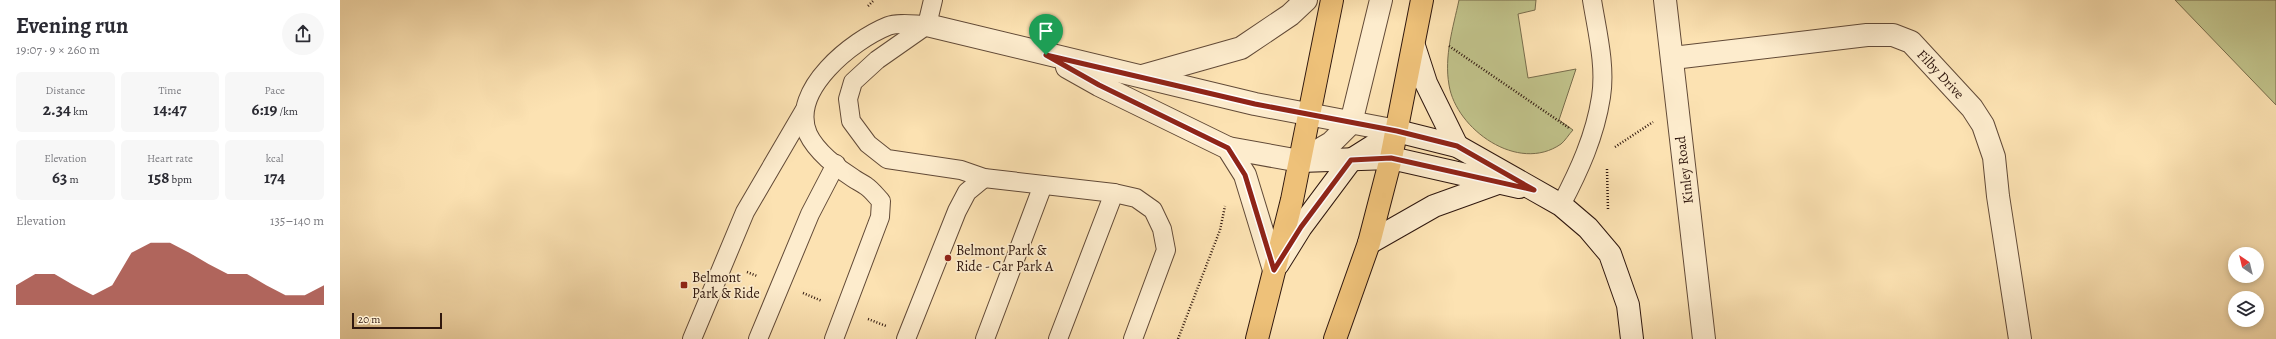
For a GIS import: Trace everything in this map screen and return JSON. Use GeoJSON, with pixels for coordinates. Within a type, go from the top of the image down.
{"type":"FeatureCollection","features":[{"type":"Feature","properties":{"kind":"highway"},"geometry":{"type":"LineString","coordinates":[[1257,339],[1292,200],[1332,0]]}},
{"type":"Feature","properties":{"kind":"highway"},"geometry":{"type":"LineString","coordinates":[[1335,339],[1369,243],[1391,158],[1422,0]]}},
{"type":"Feature","properties":{"kind":"street"},"geometry":{"type":"LineString","coordinates":[[1139,76],[1241,48],[1290,15],[1306,0]]}},
{"type":"Feature","properties":{"kind":"street"},"geometry":{"type":"LineString","coordinates":[[1300,161],[1331,143],[1351,124],[1381,0]]}},
{"type":"Feature","properties":{"kind":"street","name":"Kinley Road"},"geometry":{"type":"LineString","coordinates":[[1665,0],[1673,58],[1677,107],[1704,339]]}},
{"type":"Feature","properties":{"kind":"street"},"geometry":{"type":"LineString","coordinates":[[927,25],[1046,55],[1351,124],[1397,131],[1457,146],[1560,205],[1588,228],[1610,254],[1628,305],[1632,339]]}},
{"type":"Feature","properties":{"kind":"street","name":"Filby Drive"},"geometry":{"type":"LineString","coordinates":[[1673,58],[1867,35],[1894,36],[1911,42],[1972,108],[1983,125],[1994,157],[1998,196],[2020,339]]}},
{"type":"Feature","properties":{"kind":"street"},"geometry":{"type":"LineString","coordinates":[[1414,46],[1426,83],[1457,146]]}},
{"type":"Feature","properties":{"kind":"street"},"geometry":{"type":"LineString","coordinates":[[1046,55],[1099,85],[1228,148],[1300,161],[1391,158],[1534,190]]}},
{"type":"Feature","properties":{"kind":"street"},"geometry":{"type":"LineString","coordinates":[[1274,270],[1301,227],[1351,160],[1397,131]]}},
{"type":"Feature","properties":{"kind":"street"},"geometry":{"type":"LineString","coordinates":[[1228,148],[1245,175],[1274,270]]}},
{"type":"Feature","properties":{"kind":"street"},"geometry":{"type":"LineString","coordinates":[[1369,243],[1434,206],[1498,183]]}},
{"type":"Feature","properties":{"kind":"lane"},"geometry":{"type":"LineString","coordinates":[[933,0],[927,25],[877,60],[853,82],[848,99],[851,122],[868,144],[887,159],[961,170],[984,178],[1114,193],[1136,198],[1153,210],[1162,229],[1166,250],[1133,339]]}},
{"type":"Feature","properties":{"kind":"lane"},"geometry":{"type":"LineString","coordinates":[[1560,205],[1581,166],[1590,141],[1601,96],[1601,64],[1592,0]]}},
{"type":"Feature","properties":{"kind":"lane"},"geometry":{"type":"LineString","coordinates":[[692,339],[745,212],[804,111],[818,81],[834,61],[860,41],[889,26],[927,25]]}},
{"type":"Feature","properties":{"kind":"lane"},"geometry":{"type":"LineString","coordinates":[[804,111],[808,133],[819,150],[852,178],[867,186],[881,201],[880,217],[834,339]]}},
{"type":"Feature","properties":{"kind":"lane"},"geometry":{"type":"LineString","coordinates":[[758,339],[810,214],[836,164]]}},
{"type":"Feature","properties":{"kind":"lane"},"geometry":{"type":"LineString","coordinates":[[907,337],[957,211],[967,192],[984,178]]}},
{"type":"Feature","properties":{"kind":"lane"},"geometry":{"type":"LineString","coordinates":[[985,339],[1043,185]]}},
{"type":"Feature","properties":{"kind":"lane"},"geometry":{"type":"LineString","coordinates":[[1058,339],[1114,193]]}},
{"type":"Feature","properties":{"kind":"path"},"geometry":{"type":"LineString","coordinates":[[1449,46],[1590,141]]}},
{"type":"Feature","properties":{"kind":"path"},"geometry":{"type":"LineString","coordinates":[[1613,148],[1677,107]]}},
{"type":"Feature","properties":{"kind":"path"},"geometry":{"type":"LineString","coordinates":[[1607,168],[1610,254]]}},
{"type":"Feature","properties":{"kind":"path"},"geometry":{"type":"LineString","coordinates":[[1178,339],[1220,230],[1226,203]]}},
{"type":"Feature","properties":{"kind":"path"},"geometry":{"type":"LineString","coordinates":[[723,262],[844,310],[907,337]]}},
{"type":"Feature","properties":{"kind":"green space"},"geometry":{"type":"Polygon","coordinates":[[[1459,0],[1536,0],[1535,10],[1518,14],[1528,78],[1576,69],[1559,120],[1573,130],[1561,144],[1544,152],[1526,154],[1509,150],[1492,142],[1476,131],[1463,117],[1454,101],[1449,85],[1448,74],[1448,53],[1459,0]]]}},
{"type":"Feature","properties":{"kind":"green space"},"geometry":{"type":"Polygon","coordinates":[[[2175,0],[2276,0],[2276,105],[2175,0]]]}},
{"type":"Feature","properties":{"kind":"place","name":"Belmont Park & Ride - Car Park A"},"geometry":{"type":"Point","coordinates":[948,258]}},
{"type":"Feature","properties":{"kind":"place","name":"Belmont Park & Ride"},"geometry":{"type":"Point","coordinates":[684,285]}},
{"type":"Feature","properties":{"kind":"route"},"geometry":{"type":"LineString","coordinates":[[1046,55],[1255,104],[1351,124],[1397,131],[1457,146],[1534,190],[1391,158],[1351,160],[1301,227],[1274,270],[1245,175],[1228,148],[1099,85],[1046,55]]}}]}
